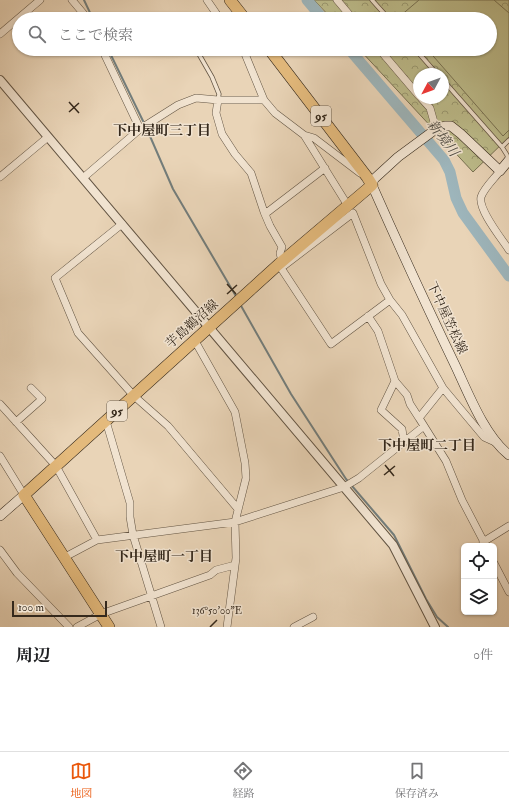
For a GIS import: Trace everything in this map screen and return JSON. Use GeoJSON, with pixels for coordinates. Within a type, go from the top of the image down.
{"type":"FeatureCollection","features":[{"type":"Feature","properties":{"kind":"main road"},"geometry":{"type":"LineString","coordinates":[[230,0],[239,12]]}},
{"type":"Feature","properties":{"kind":"main road","name":"95"},"geometry":{"type":"LineString","coordinates":[[274,56],[370,181]]}},
{"type":"Feature","properties":{"kind":"main road"},"geometry":{"type":"LineString","coordinates":[[370,181],[436,128],[445,126],[451,126],[461,134],[500,171],[508,160]]}},
{"type":"Feature","properties":{"kind":"main road","name":"芋島鵜沼線"},"geometry":{"type":"LineString","coordinates":[[24,495],[194,341],[281,265],[370,181]]}},
{"type":"Feature","properties":{"kind":"main road","name":"下中屋笠松線"},"geometry":{"type":"LineString","coordinates":[[370,181],[469,395],[495,442],[507,453]]}},
{"type":"Feature","properties":{"kind":"main road"},"geometry":{"type":"LineString","coordinates":[[0,516],[24,495],[109,627]]}},
{"type":"Feature","properties":{"kind":"street"},"geometry":{"type":"LineString","coordinates":[[26,12],[40,0]]}},
{"type":"Feature","properties":{"kind":"street"},"geometry":{"type":"LineString","coordinates":[[72,0],[82,12]]}},
{"type":"Feature","properties":{"kind":"street"},"geometry":{"type":"LineString","coordinates":[[207,0],[215,12]]}},
{"type":"Feature","properties":{"kind":"street"},"geometry":{"type":"LineString","coordinates":[[337,0],[347,12]]}},
{"type":"Feature","properties":{"kind":"street"},"geometry":{"type":"LineString","coordinates":[[0,34],[12,24]]}},
{"type":"Feature","properties":{"kind":"street"},"geometry":{"type":"LineString","coordinates":[[106,56],[144,128]]}},
{"type":"Feature","properties":{"kind":"street"},"geometry":{"type":"LineString","coordinates":[[246,56],[264,100],[280,117],[304,135],[314,138],[370,181]]}},
{"type":"Feature","properties":{"kind":"street"},"geometry":{"type":"LineString","coordinates":[[385,56],[413,89]]}},
{"type":"Feature","properties":{"kind":"street"},"geometry":{"type":"LineString","coordinates":[[0,80],[393,545],[435,627]]}},
{"type":"Feature","properties":{"kind":"street"},"geometry":{"type":"LineString","coordinates":[[83,178],[144,128],[178,104],[196,98],[218,100],[264,100]]}},
{"type":"Feature","properties":{"kind":"street"},"geometry":{"type":"LineString","coordinates":[[218,100],[216,113],[222,134],[235,154],[251,173],[265,214],[282,248],[280,253],[281,265],[331,344],[390,300]]}},
{"type":"Feature","properties":{"kind":"street"},"geometry":{"type":"LineString","coordinates":[[426,104],[430,108],[436,128]]}},
{"type":"Feature","properties":{"kind":"street"},"geometry":{"type":"LineString","coordinates":[[304,135],[345,201]]}},
{"type":"Feature","properties":{"kind":"street"},"geometry":{"type":"LineString","coordinates":[[0,177],[48,137]]}},
{"type":"Feature","properties":{"kind":"street"},"geometry":{"type":"LineString","coordinates":[[265,214],[324,168]]}},
{"type":"Feature","properties":{"kind":"street"},"geometry":{"type":"LineString","coordinates":[[500,171],[486,187],[481,198],[482,209],[509,250]]}},
{"type":"Feature","properties":{"kind":"street"},"geometry":{"type":"LineString","coordinates":[[281,265],[353,213],[381,284],[390,300],[402,315],[443,388],[484,437],[495,442]]}},
{"type":"Feature","properties":{"kind":"street"},"geometry":{"type":"LineString","coordinates":[[122,224],[55,278],[78,333],[134,396],[168,426],[238,509]]}},
{"type":"Feature","properties":{"kind":"street"},"geometry":{"type":"LineString","coordinates":[[368,316],[378,331],[395,381],[407,395],[410,404],[446,461],[462,500],[484,543]]}},
{"type":"Feature","properties":{"kind":"street"},"geometry":{"type":"LineString","coordinates":[[194,341],[235,412],[245,463],[246,478],[235,522],[235,565],[228,627]]}},
{"type":"Feature","properties":{"kind":"street"},"geometry":{"type":"LineString","coordinates":[[395,381],[381,410],[402,429],[404,442]]}},
{"type":"Feature","properties":{"kind":"street"},"geometry":{"type":"LineString","coordinates":[[16,422],[42,399],[31,388]]}},
{"type":"Feature","properties":{"kind":"street"},"geometry":{"type":"LineString","coordinates":[[419,418],[443,388]]}},
{"type":"Feature","properties":{"kind":"street"},"geometry":{"type":"LineString","coordinates":[[0,404],[56,466],[97,540]]}},
{"type":"Feature","properties":{"kind":"street"},"geometry":{"type":"LineString","coordinates":[[106,421],[130,503],[130,517],[133,535],[161,627]]}},
{"type":"Feature","properties":{"kind":"street"},"geometry":{"type":"LineString","coordinates":[[65,557],[97,540],[235,522],[344,487],[424,426]]}},
{"type":"Feature","properties":{"kind":"street"},"geometry":{"type":"LineString","coordinates":[[0,456],[24,495]]}},
{"type":"Feature","properties":{"kind":"street"},"geometry":{"type":"LineString","coordinates":[[485,543],[509,526]]}},
{"type":"Feature","properties":{"kind":"street"},"geometry":{"type":"LineString","coordinates":[[0,550],[17,573],[69,627]]}},
{"type":"Feature","properties":{"kind":"street"},"geometry":{"type":"LineString","coordinates":[[77,627],[101,614],[210,575],[216,570],[235,565]]}},
{"type":"Feature","properties":{"kind":"street"},"geometry":{"type":"LineString","coordinates":[[497,568],[509,592]]}},
{"type":"Feature","properties":{"kind":"street"},"geometry":{"type":"LineString","coordinates":[[294,627],[314,617]]}},
{"type":"Feature","properties":{"kind":"lane"},"geometry":{"type":"LineString","coordinates":[[372,0],[383,12]]}},
{"type":"Feature","properties":{"kind":"lane"},"geometry":{"type":"LineString","coordinates":[[200,56],[212,77],[219,94],[218,100]]}},
{"type":"Feature","properties":{"kind":"lane"},"geometry":{"type":"LineString","coordinates":[[421,56],[432,68]]}},
{"type":"Feature","properties":{"kind":"lane"},"geometry":{"type":"LineString","coordinates":[[449,87],[502,147],[508,160]]}},
{"type":"Feature","properties":{"kind":"lane"},"geometry":{"type":"LineString","coordinates":[[502,147],[509,140]]}},
{"type":"Feature","properties":{"kind":"green space"},"geometry":{"type":"Polygon","coordinates":[[[314,0],[509,0],[509,137],[473,172],[365,56],[497,56],[497,12],[325,12],[314,0]]]}},
{"type":"Feature","properties":{"kind":"green space"},"geometry":{"type":"Polygon","coordinates":[[[419,0],[494,0],[509,13],[509,130],[503,136],[449,74],[449,68],[444,68],[433,56],[497,56],[497,12],[405,12],[419,0]]]}},
{"type":"Feature","properties":{"kind":"waterway"},"geometry":{"type":"LineString","coordinates":[[84,0],[90,12]]}},
{"type":"Feature","properties":{"kind":"waterway","name":"新境川"},"geometry":{"type":"LineString","coordinates":[[307,0],[317,12]]}},
{"type":"Feature","properties":{"kind":"waterway"},"geometry":{"type":"LineString","coordinates":[[111,56],[144,123]]}},
{"type":"Feature","properties":{"kind":"waterway","name":"新境川"},"geometry":{"type":"LineString","coordinates":[[355,56],[444,160],[450,172],[456,198],[463,213],[509,276]]}},
{"type":"Feature","properties":{"kind":"waterway"},"geometry":{"type":"LineString","coordinates":[[146,127],[173,189],[237,298]]}},
{"type":"Feature","properties":{"kind":"waterway"},"geometry":{"type":"LineString","coordinates":[[240,304],[291,394],[346,479],[394,535],[426,599],[437,617],[448,627]]}},
{"type":"Feature","properties":{"kind":"district","name":"下中屋町三丁目"},"geometry":{"type":"Point","coordinates":[162,130]}},
{"type":"Feature","properties":{"kind":"district","name":"下中屋町二丁目"},"geometry":{"type":"Point","coordinates":[427,445]}},
{"type":"Feature","properties":{"kind":"district","name":"下中屋町一丁目"},"geometry":{"type":"Point","coordinates":[164,556]}}]}
